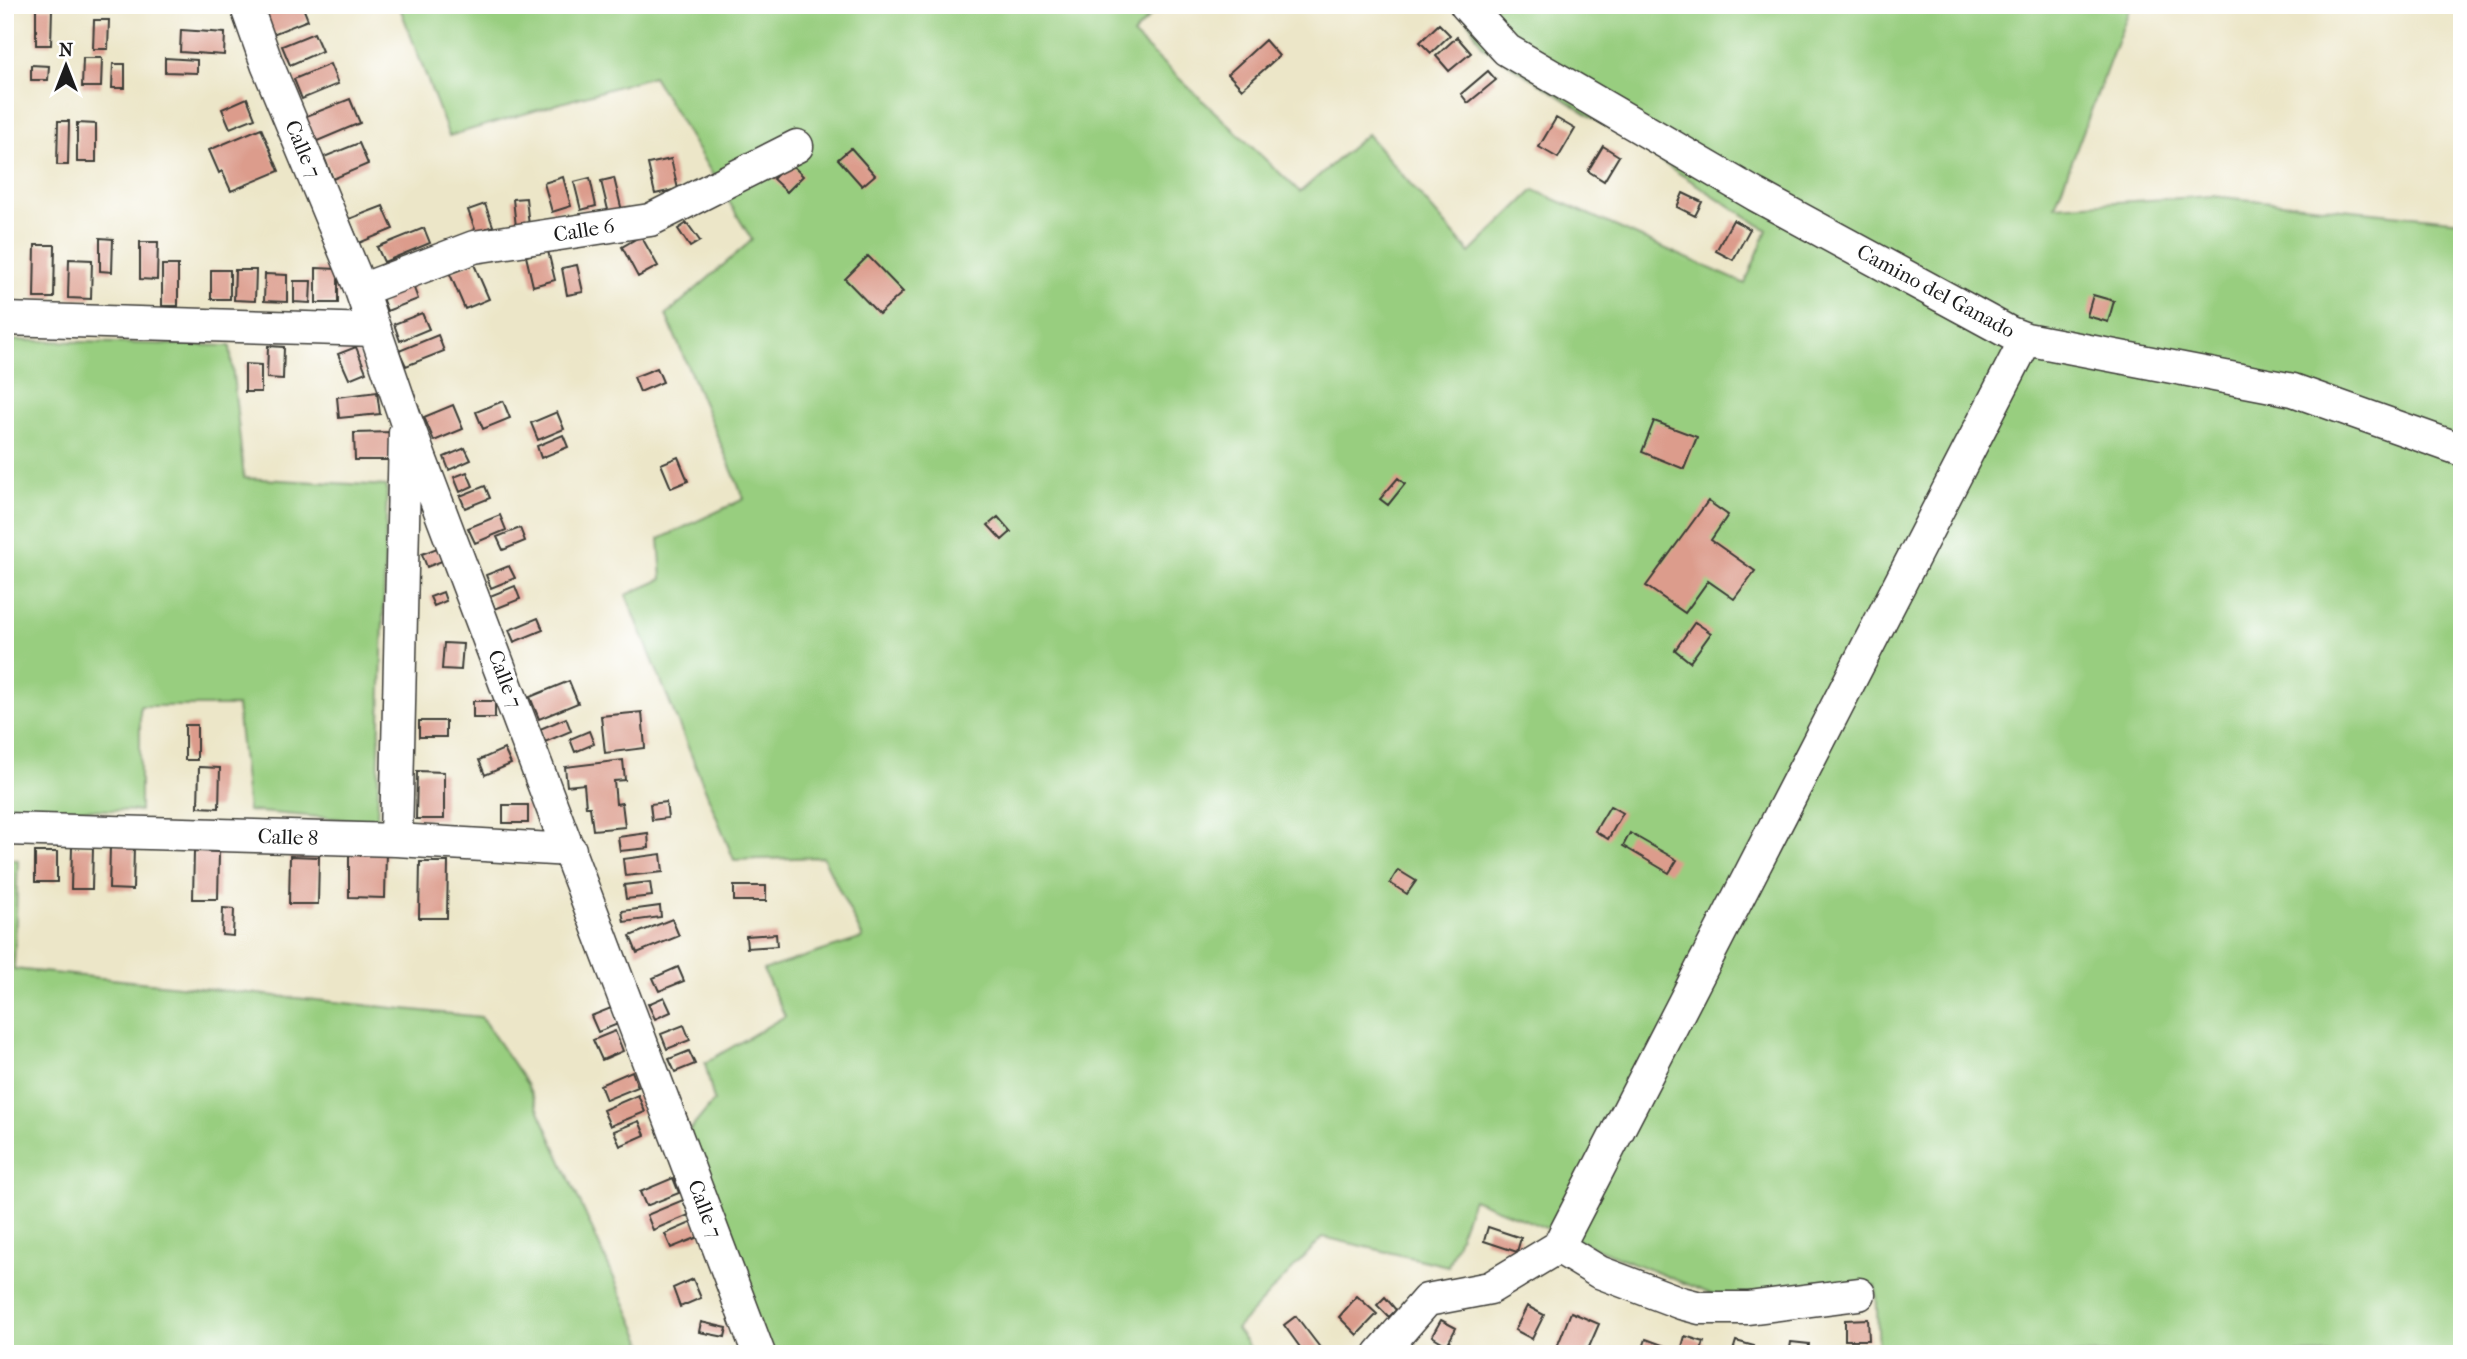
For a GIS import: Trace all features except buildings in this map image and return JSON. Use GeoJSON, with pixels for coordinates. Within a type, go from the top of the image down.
{"type":"FeatureCollection","features":[{"type":"Feature","properties":{"kind":"street","name":"Calle 7"},"geometry":{"type":"LineString","coordinates":[[246,5],[267,64],[361,290],[405,418],[760,1354]]}},
{"type":"Feature","properties":{"kind":"street","name":"Camino del Ganado"},"geometry":{"type":"LineString","coordinates":[[1466,5],[1507,50],[1756,195],[2026,339],[2293,390],[2462,450]]}},
{"type":"Feature","properties":{"kind":"street","name":"Calle 6"},"geometry":{"type":"LineString","coordinates":[[361,290],[474,247],[650,220],[797,146]]}},
{"type":"Feature","properties":{"kind":"street"},"geometry":{"type":"LineString","coordinates":[[5,319],[375,330]]}},
{"type":"Feature","properties":{"kind":"street"},"geometry":{"type":"LineString","coordinates":[[1380,1354],[1427,1300],[1490,1288],[1558,1247],[2026,339]]}},
{"type":"Feature","properties":{"kind":"street"},"geometry":{"type":"LineString","coordinates":[[396,840],[405,418]]}},
{"type":"Feature","properties":{"kind":"street","name":"Calle 8"},"geometry":{"type":"LineString","coordinates":[[5,829],[396,840],[570,850]]}},
{"type":"Feature","properties":{"kind":"street"},"geometry":{"type":"LineString","coordinates":[[1558,1247],[1599,1272],[1681,1304],[1700,1308],[1748,1308],[1859,1294]]}},
{"type":"Feature","properties":{"kind":"green space"},"geometry":{"type":"Polygon","coordinates":[[[399,5],[1160,5],[1133,35],[1300,192],[1367,134],[1470,253],[1534,190],[1745,284],[1767,230],[1483,47],[1459,5],[2131,5],[2055,206],[2212,196],[2462,221],[2462,1354],[1879,1354],[1876,1286],[1721,1298],[1473,1199],[1448,1266],[1323,1237],[1236,1329],[1255,1354],[755,1354],[689,1131],[714,1101],[705,1063],[785,1016],[763,970],[863,938],[823,857],[734,860],[626,595],[662,579],[659,539],[744,499],[666,315],[752,240],[653,76],[449,136],[399,5]]]}},
{"type":"Feature","properties":{"kind":"green space"},"geometry":{"type":"Polygon","coordinates":[[[5,340],[230,346],[244,478],[387,486],[377,822],[248,811],[237,706],[140,706],[140,811],[5,807],[5,340]]]}},
{"type":"Feature","properties":{"kind":"green space"},"geometry":{"type":"Polygon","coordinates":[[[5,859],[18,860],[14,969],[481,1017],[527,1084],[648,1354],[5,1354],[5,859]]]}}]}
